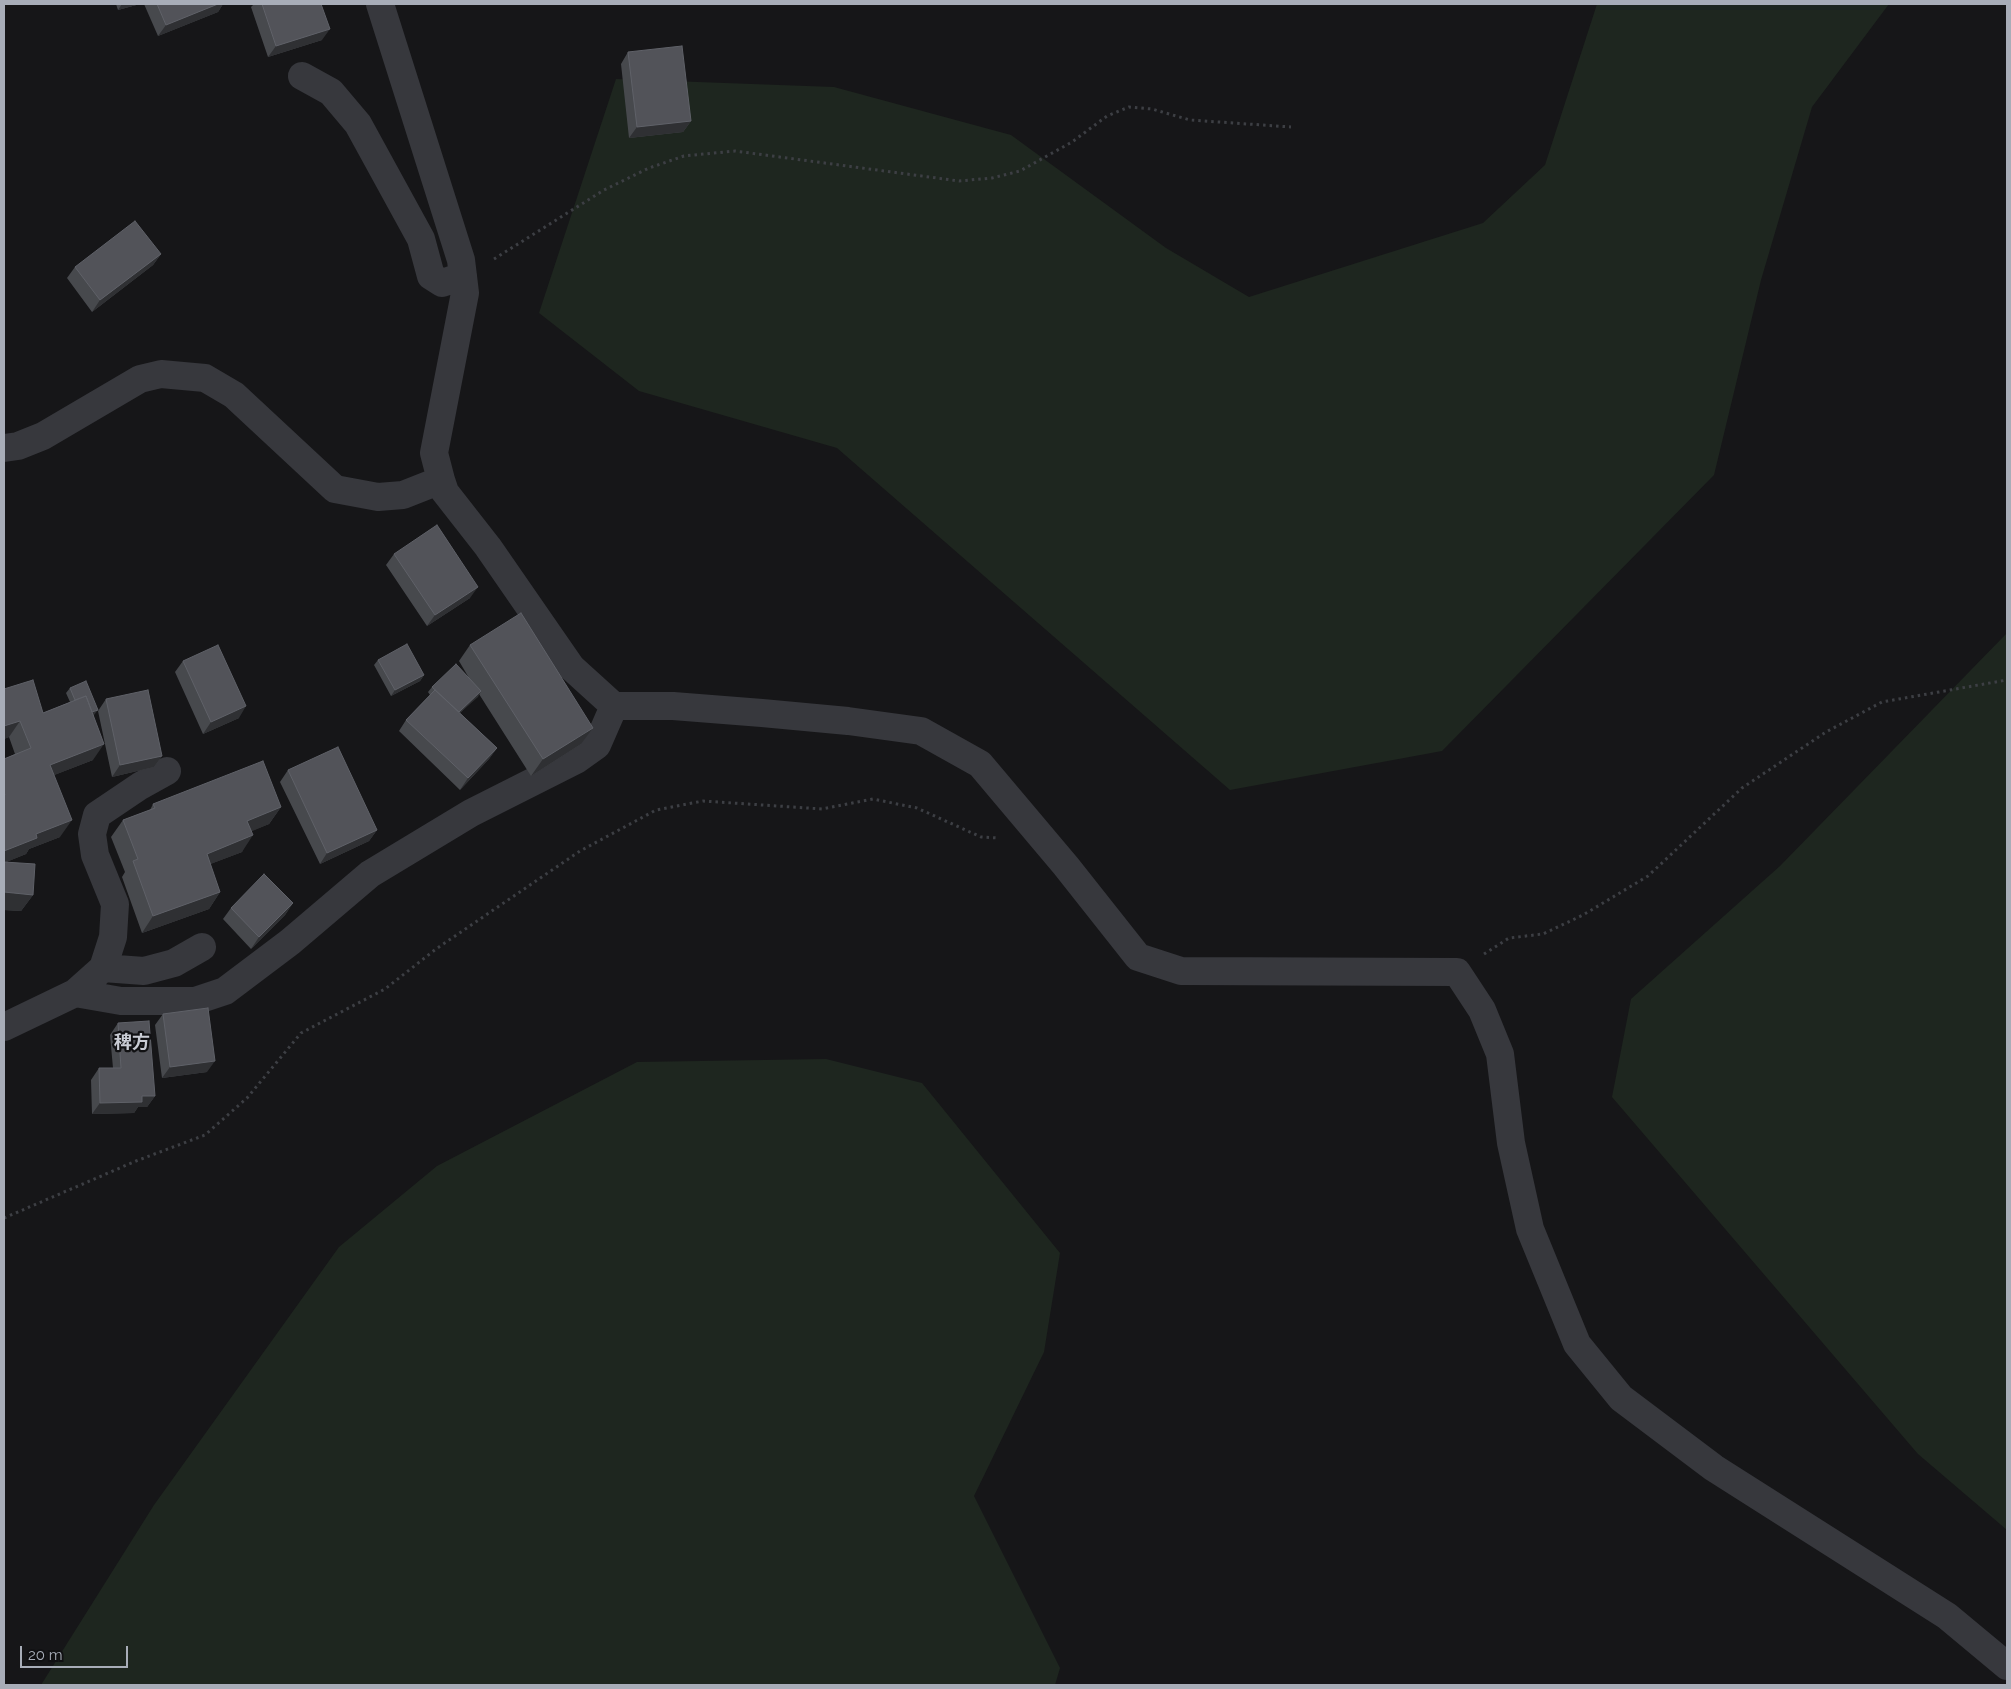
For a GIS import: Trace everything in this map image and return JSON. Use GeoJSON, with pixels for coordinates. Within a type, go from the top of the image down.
{"type":"FeatureCollection","features":[{"type":"Feature","properties":{"kind":"street"},"geometry":{"type":"LineString","coordinates":[[380,4],[461,260],[465,294],[434,453],[441,480],[445,492],[488,547],[570,667],[614,706],[673,706],[762,713],[848,721],[921,731],[980,764],[1066,866],[1138,956],[1181,972],[1457,972],[1482,1010],[1500,1054],[1511,1143],[1530,1229],[1577,1344],[1621,1398],[1707,1462],[1947,1616],[2007,1666]]}},
{"type":"Feature","properties":{"kind":"street"},"geometry":{"type":"LineString","coordinates":[[302,76],[330,92],[358,124],[421,239],[431,276],[442,283],[463,276]]}},
{"type":"Feature","properties":{"kind":"street"},"geometry":{"type":"LineString","coordinates":[[4,448],[18,446],[43,436],[140,379],[161,374],[205,378],[234,395],[335,489],[378,497],[403,495],[441,480]]}},
{"type":"Feature","properties":{"kind":"street"},"geometry":{"type":"LineString","coordinates":[[76,993],[121,1001],[195,1002],[225,991],[290,942],[370,874],[471,813],[576,760],[597,745],[614,706]]}},
{"type":"Feature","properties":{"kind":"street"},"geometry":{"type":"LineString","coordinates":[[4,1027],[76,993],[103,968],[113,937],[115,904],[95,855],[92,834],[97,815],[140,786],[167,771]]}},
{"type":"Feature","properties":{"kind":"street"},"geometry":{"type":"LineString","coordinates":[[103,968],[144,971],[174,963],[202,947]]}},
{"type":"Feature","properties":{"kind":"path"},"geometry":{"type":"LineString","coordinates":[[463,276],[500,257],[604,190],[649,168],[684,156],[735,151],[959,181],[992,178],[1020,170],[1072,142],[1107,116],[1129,107],[1152,109],[1190,120],[1290,127]]}},
{"type":"Feature","properties":{"kind":"path"},"geometry":{"type":"LineString","coordinates":[[1457,972],[1509,938],[1543,934],[1583,915],[1648,876],[1742,788],[1826,732],[1882,702],[2007,680]]}},
{"type":"Feature","properties":{"kind":"path"},"geometry":{"type":"LineString","coordinates":[[4,1218],[136,1161],[205,1135],[247,1098],[300,1033],[385,989],[436,949],[580,851],[656,810],[702,801],[822,809],[873,799],[917,808],[981,837],[1009,839],[1028,822]]}},
{"type":"Feature","properties":{"kind":"shaded area"},"geometry":{"type":"Polygon","coordinates":[[[1597,4],[1889,4],[1812,107],[1761,280],[1714,475],[1442,751],[1230,790],[837,448],[639,391],[539,313],[616,79],[834,87],[1011,135],[1166,248],[1249,297],[1483,223],[1545,165],[1597,4]]]}},
{"type":"Feature","properties":{"kind":"shaded area"},"geometry":{"type":"Polygon","coordinates":[[[2007,633],[2007,1530],[1918,1454],[1612,1097],[1631,999],[1780,866],[2007,633]]]}},
{"type":"Feature","properties":{"kind":"shaded area"},"geometry":{"type":"Polygon","coordinates":[[[826,1059],[922,1083],[1060,1253],[1044,1352],[974,1496],[1060,1668],[1055,1685],[41,1685],[154,1505],[339,1247],[437,1166],[637,1062],[826,1059]]]}},
{"type":"Feature","properties":{"kind":"building"},"geometry":{"type":"Polygon","coordinates":[[[157,4],[218,4],[166,25],[157,4]]]}},
{"type":"Feature","properties":{"kind":"building"},"geometry":{"type":"Polygon","coordinates":[[[262,4],[321,4],[330,29],[276,46],[262,4]]]}},
{"type":"Feature","properties":{"kind":"building"},"geometry":{"type":"Polygon","coordinates":[[[682,46],[691,121],[637,127],[628,52],[682,46]]]}},
{"type":"Feature","properties":{"kind":"building"},"geometry":{"type":"Polygon","coordinates":[[[135,221],[161,254],[100,300],[75,267],[135,221]]]}},
{"type":"Feature","properties":{"kind":"building"},"geometry":{"type":"Polygon","coordinates":[[[437,525],[478,587],[435,615],[394,554],[437,525]]]}},
{"type":"Feature","properties":{"kind":"building"},"geometry":{"type":"Polygon","coordinates":[[[521,613],[593,728],[543,759],[470,645],[521,613]]]}},
{"type":"Feature","properties":{"kind":"building"},"geometry":{"type":"Polygon","coordinates":[[[407,644],[424,675],[395,690],[378,660],[407,644]]]}},
{"type":"Feature","properties":{"kind":"building"},"geometry":{"type":"Polygon","coordinates":[[[218,645],[246,706],[211,722],[183,661],[218,645]]]}},
{"type":"Feature","properties":{"kind":"building"},"geometry":{"type":"Polygon","coordinates":[[[456,664],[481,691],[459,712],[432,687],[456,664]]]}},
{"type":"Feature","properties":{"kind":"building"},"geometry":{"type":"Polygon","coordinates":[[[33,680],[43,713],[86,696],[104,744],[50,765],[72,820],[36,834],[37,838],[4,851],[4,759],[31,748],[20,721],[4,726],[4,689],[33,680]]]}},
{"type":"Feature","properties":{"kind":"building"},"geometry":{"type":"Polygon","coordinates":[[[86,681],[98,710],[92,712],[86,696],[75,700],[70,688],[86,681]]]}},
{"type":"Feature","properties":{"kind":"building"},"geometry":{"type":"Polygon","coordinates":[[[148,690],[162,756],[120,765],[106,699],[148,690]]]}},
{"type":"Feature","properties":{"kind":"building"},"geometry":{"type":"Polygon","coordinates":[[[435,690],[497,748],[468,778],[406,720],[435,690]]]}},
{"type":"Feature","properties":{"kind":"building"},"geometry":{"type":"Polygon","coordinates":[[[338,747],[377,830],[327,853],[288,770],[338,747]]]}},
{"type":"Feature","properties":{"kind":"building"},"geometry":{"type":"Polygon","coordinates":[[[263,761],[281,807],[247,821],[253,835],[207,854],[220,892],[153,916],[133,861],[138,859],[123,820],[155,808],[153,804],[263,761]]]}},
{"type":"Feature","properties":{"kind":"building"},"geometry":{"type":"Polygon","coordinates":[[[4,862],[35,864],[33,895],[4,892],[4,862]]]}},
{"type":"Feature","properties":{"kind":"building"},"geometry":{"type":"Polygon","coordinates":[[[264,874],[293,903],[259,937],[231,908],[264,874]]]}},
{"type":"Feature","properties":{"kind":"building"},"geometry":{"type":"Polygon","coordinates":[[[208,1008],[215,1061],[170,1067],[163,1014],[208,1008]]]}},
{"type":"Feature","properties":{"kind":"building"},"geometry":{"type":"Polygon","coordinates":[[[149,1021],[155,1096],[142,1096],[142,1102],[100,1103],[99,1068],[121,1068],[118,1023],[149,1021]]]}},
{"type":"Feature","properties":{"kind":"district","name":"稗方"},"geometry":{"type":"Point","coordinates":[132,1043]}}]}
